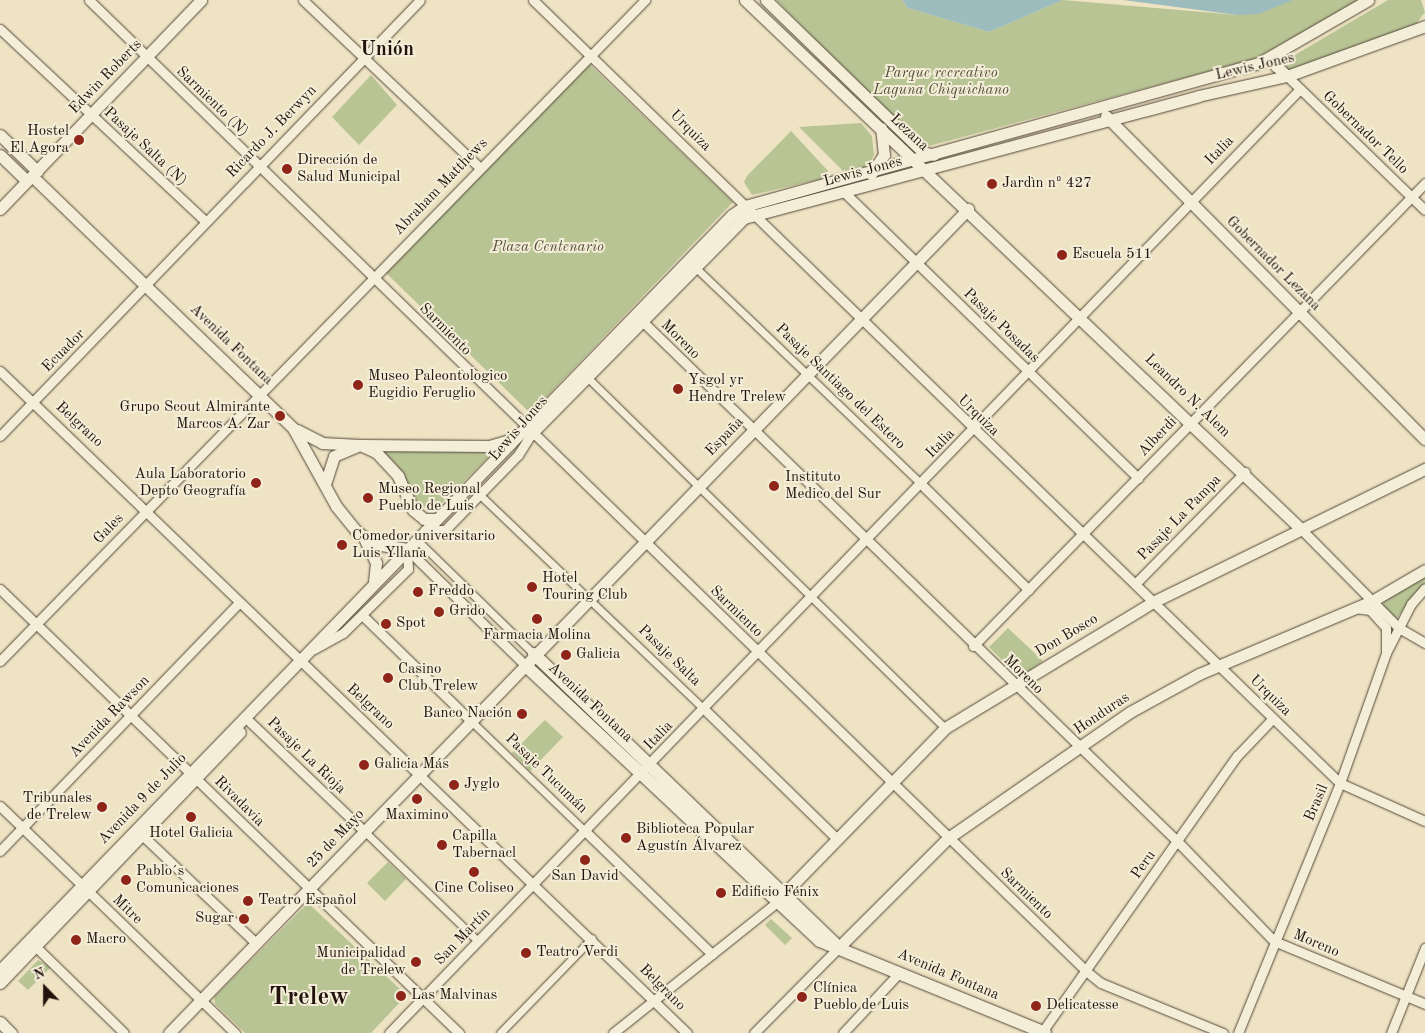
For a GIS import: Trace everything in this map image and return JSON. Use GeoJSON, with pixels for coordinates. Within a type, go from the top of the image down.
{"type":"FeatureCollection","features":[{"type":"Feature","properties":{"kind":"main road","name":"Avenida Fontana"},"geometry":{"type":"LineString","coordinates":[[534,654],[651,764],[820,941],[1043,1032]]}},
{"type":"Feature","properties":{"kind":"main road","name":"Avenida Fontana"},"geometry":{"type":"LineString","coordinates":[[526,665],[641,774],[781,898]]}},
{"type":"Feature","properties":{"kind":"street","name":"Sarmiento (N)"},"geometry":{"type":"LineString","coordinates":[[89,0],[258,166]]}},
{"type":"Feature","properties":{"kind":"street"},"geometry":{"type":"LineString","coordinates":[[303,0],[479,168]]}},
{"type":"Feature","properties":{"kind":"street","name":"Ricardo J. Berwyn"},"geometry":{"type":"LineString","coordinates":[[147,286],[258,166],[420,0]]}},
{"type":"Feature","properties":{"kind":"street","name":"Urquiza"},"geometry":{"type":"LineString","coordinates":[[533,0],[591,53],[860,321],[1081,535],[1155,601],[1340,783],[1425,821]]}},
{"type":"Feature","properties":{"kind":"street","name":"Abraham Matthews"},"geometry":{"type":"LineString","coordinates":[[257,393],[479,168],[635,5],[645,0]]}},
{"type":"Feature","properties":{"kind":"street","name":"Lezana"},"geometry":{"type":"LineString","coordinates":[[746,0],[927,171]]}},
{"type":"Feature","properties":{"kind":"street"},"geometry":{"type":"LineString","coordinates":[[766,0],[922,152],[934,156]]}},
{"type":"Feature","properties":{"kind":"street","name":"Lewis Jones"},"geometry":{"type":"LineString","coordinates":[[425,530],[445,530],[480,495],[518,455],[527,431],[639,319],[745,206],[871,174],[1259,63],[1282,52],[1368,0]]}},
{"type":"Feature","properties":{"kind":"street","name":"Edwin Roberts"},"geometry":{"type":"LineString","coordinates":[[0,209],[200,1]]}},
{"type":"Feature","properties":{"kind":"street"},"geometry":{"type":"LineString","coordinates":[[1420,27],[1425,19]]}},
{"type":"Feature","properties":{"kind":"street","name":"Lewis Jones"},"geometry":{"type":"LineString","coordinates":[[407,549],[516,438],[527,431],[588,377],[639,319],[695,267],[738,221],[754,214],[845,193],[1110,121],[1287,76],[1420,27]]}},
{"type":"Feature","properties":{"kind":"street","name":"Pasaje Salta (N)"},"geometry":{"type":"LineString","coordinates":[[0,29],[206,222]]}},
{"type":"Feature","properties":{"kind":"street"},"geometry":{"type":"LineString","coordinates":[[1282,52],[1276,66],[1287,76]]}},
{"type":"Feature","properties":{"kind":"street","name":"Gobernador Tello"},"geometry":{"type":"LineString","coordinates":[[1287,76],[1425,210]]}},
{"type":"Feature","properties":{"kind":"street","name":"Italia"},"geometry":{"type":"LineString","coordinates":[[641,774],[1028,371],[1083,317],[1190,202],[1300,89]]}},
{"type":"Feature","properties":{"kind":"street","name":"Gobernador Lezana"},"geometry":{"type":"LineString","coordinates":[[1101,109],[1110,121],[1425,439]]}},
{"type":"Feature","properties":{"kind":"street"},"geometry":{"type":"LineString","coordinates":[[871,174],[884,155],[881,128]]}},
{"type":"Feature","properties":{"kind":"street"},"geometry":{"type":"LineString","coordinates":[[0,135],[32,176]]}},
{"type":"Feature","properties":{"kind":"street"},"geometry":{"type":"LineString","coordinates":[[0,155],[32,176]]}},
{"type":"Feature","properties":{"kind":"street","name":"Sarmiento"},"geometry":{"type":"LineString","coordinates":[[258,166],[527,431],[759,653],[1086,971],[1101,983],[1223,1033]]}},
{"type":"Feature","properties":{"kind":"street","name":"Leandro N. Alem"},"geometry":{"type":"LineString","coordinates":[[927,171],[1245,472],[1399,628],[1425,643]]}},
{"type":"Feature","properties":{"kind":"street","name":"Avenida Fontana"},"geometry":{"type":"LineString","coordinates":[[32,176],[293,428],[341,515],[365,540]]}},
{"type":"Feature","properties":{"kind":"street","name":"Alberdi"},"geometry":{"type":"LineString","coordinates":[[973,646],[1425,182]]}},
{"type":"Feature","properties":{"kind":"street","name":"Pasaje Posadas"},"geometry":{"type":"LineString","coordinates":[[845,193],[1138,478]]}},
{"type":"Feature","properties":{"kind":"street","name":"España"},"geometry":{"type":"LineString","coordinates":[[526,665],[534,654],[588,598],[968,209]]}},
{"type":"Feature","properties":{"kind":"street","name":"Pasaje Santiago del Estero"},"geometry":{"type":"LineString","coordinates":[[695,267],[1029,590]]}},
{"type":"Feature","properties":{"kind":"street","name":"Ecuador"},"geometry":{"type":"LineString","coordinates":[[0,436],[147,286]]}},
{"type":"Feature","properties":{"kind":"street","name":"Moreno"},"geometry":{"type":"LineString","coordinates":[[639,319],[752,431],[868,539],[1014,686],[1178,841],[1274,941],[1425,1004]]}},
{"type":"Feature","properties":{"kind":"street","name":"Belgrano"},"geometry":{"type":"LineString","coordinates":[[0,371],[148,509],[240,603],[421,773],[592,938],[687,1033]]}},
{"type":"Feature","properties":{"kind":"street"},"geometry":{"type":"LineString","coordinates":[[588,377],[945,728]]}},
{"type":"Feature","properties":{"kind":"street","name":"Gales"},"geometry":{"type":"LineString","coordinates":[[0,661],[148,509],[257,393]]}},
{"type":"Feature","properties":{"kind":"street","name":"Avenida Fontana"},"geometry":{"type":"LineString","coordinates":[[293,428],[322,443],[360,445],[376,452],[390,465],[412,510],[424,518],[436,519]]}},
{"type":"Feature","properties":{"kind":"street"},"geometry":{"type":"LineString","coordinates":[[325,484],[334,456],[360,445],[489,446],[516,438]]}},
{"type":"Feature","properties":{"kind":"street","name":"Don Bosco"},"geometry":{"type":"LineString","coordinates":[[781,898],[945,728],[1155,601],[1302,530],[1424,468]]}},
{"type":"Feature","properties":{"kind":"street","name":"Pasaje La Pampa"},"geometry":{"type":"LineString","coordinates":[[1136,584],[1245,472]]}},
{"type":"Feature","properties":{"kind":"street"},"geometry":{"type":"LineString","coordinates":[[480,475],[480,495]]}},
{"type":"Feature","properties":{"kind":"street","name":"Pasaje Salta"},"geometry":{"type":"LineString","coordinates":[[480,495],[838,839]]}},
{"type":"Feature","properties":{"kind":"street"},"geometry":{"type":"LineString","coordinates":[[416,539],[534,654]]}},
{"type":"Feature","properties":{"kind":"street"},"geometry":{"type":"LineString","coordinates":[[365,540],[407,549]]}},
{"type":"Feature","properties":{"kind":"street"},"geometry":{"type":"LineString","coordinates":[[365,540],[376,562],[374,583]]}},
{"type":"Feature","properties":{"kind":"street","name":"Avenida Fontana"},"geometry":{"type":"LineString","coordinates":[[407,549],[526,665]]}},
{"type":"Feature","properties":{"kind":"street","name":"Avenida 9 de Julio"},"geometry":{"type":"LineString","coordinates":[[0,982],[85,887],[142,835],[193,776],[250,722],[303,662],[309,651],[407,549]]}},
{"type":"Feature","properties":{"kind":"street","name":"Avenida 9 de Julio"},"geometry":{"type":"LineString","coordinates":[[309,651],[339,636],[408,569],[407,549]]}},
{"type":"Feature","properties":{"kind":"street","name":"Honduras"},"geometry":{"type":"LineString","coordinates":[[839,948],[948,838],[1168,689],[1218,665],[1372,601],[1425,570]]}},
{"type":"Feature","properties":{"kind":"street","name":"Brasil"},"geometry":{"type":"LineString","coordinates":[[1238,1033],[1340,783],[1386,653],[1399,628],[1425,588]]}},
{"type":"Feature","properties":{"kind":"street","name":"Rivadavia"},"geometry":{"type":"LineString","coordinates":[[0,589],[459,1033]]}},
{"type":"Feature","properties":{"kind":"street"},"geometry":{"type":"LineString","coordinates":[[364,612],[366,592]]}},
{"type":"Feature","properties":{"kind":"street","name":"Avenida Rawson"},"geometry":{"type":"LineString","coordinates":[[0,851],[240,603]]}},
{"type":"Feature","properties":{"kind":"street"},"geometry":{"type":"LineString","coordinates":[[1355,608],[1370,610],[1386,628],[1386,653]]}},
{"type":"Feature","properties":{"kind":"street","name":"Pasaje Tucumán"},"geometry":{"type":"LineString","coordinates":[[364,612],[471,721],[712,954]]}},
{"type":"Feature","properties":{"kind":"street","name":"Avenida 9 de Julio"},"geometry":{"type":"LineString","coordinates":[[0,970],[85,887],[303,662]]}},
{"type":"Feature","properties":{"kind":"street","name":"25 de Mayo"},"geometry":{"type":"LineString","coordinates":[[169,1033],[526,665]]}},
{"type":"Feature","properties":{"kind":"street","name":"Peru"},"geometry":{"type":"LineString","coordinates":[[1043,1032],[1237,756],[1273,718]]}},
{"type":"Feature","properties":{"kind":"street","name":"Pasaje La Rioja"},"geometry":{"type":"LineString","coordinates":[[250,722],[364,832]]}},
{"type":"Feature","properties":{"kind":"street","name":"San Martín"},"geometry":{"type":"LineString","coordinates":[[389,1033],[641,774]]}},
{"type":"Feature","properties":{"kind":"street","name":"Mitre"},"geometry":{"type":"LineString","coordinates":[[0,806],[235,1033]]}},
{"type":"Feature","properties":{"kind":"street"},"geometry":{"type":"LineString","coordinates":[[364,832],[478,941]]}},
{"type":"Feature","properties":{"kind":"street"},"geometry":{"type":"LineString","coordinates":[[142,835],[256,943]]}},
{"type":"Feature","properties":{"kind":"street"},"geometry":{"type":"LineString","coordinates":[[613,1033],[781,898]]}},
{"type":"Feature","properties":{"kind":"street"},"geometry":{"type":"LineString","coordinates":[[500,1033],[592,938]]}},
{"type":"Feature","properties":{"kind":"street"},"geometry":{"type":"LineString","coordinates":[[34,946],[124,1033]]}},
{"type":"Feature","properties":{"kind":"street"},"geometry":{"type":"LineString","coordinates":[[754,1033],[839,948]]}},
{"type":"Feature","properties":{"kind":"street"},"geometry":{"type":"LineString","coordinates":[[1391,1033],[1425,948]]}},
{"type":"Feature","properties":{"kind":"street"},"geometry":{"type":"LineString","coordinates":[[843,1033],[900,973]]}},
{"type":"Feature","properties":{"kind":"street"},"geometry":{"type":"LineString","coordinates":[[0,1022],[11,1033]]}},
{"type":"Feature","properties":{"kind":"green space","name":"Parque recreativo Laguna Chiquichano"},"geometry":{"type":"Polygon","coordinates":[[[776,0],[902,0],[908,8],[989,32],[1063,0],[1237,15],[1291,0],[1359,0],[1255,59],[929,146],[899,124],[776,0]]]}},
{"type":"Feature","properties":{"kind":"green space"},"geometry":{"type":"Polygon","coordinates":[[[1388,0],[1421,0],[1425,12],[1413,28],[1294,71],[1285,69],[1288,59],[1388,0]]]}},
{"type":"Feature","properties":{"kind":"green space","name":"Plaza Centenario"},"geometry":{"type":"Polygon","coordinates":[[[588,63],[733,202],[535,409],[528,411],[385,272],[588,63]]]}},
{"type":"Feature","properties":{"kind":"green space"},"geometry":{"type":"Polygon","coordinates":[[[371,75],[397,105],[359,145],[332,117],[371,75]]]}},
{"type":"Feature","properties":{"kind":"green space"},"geometry":{"type":"Polygon","coordinates":[[[861,123],[872,136],[874,155],[868,166],[844,172],[799,127],[861,123]]]}},
{"type":"Feature","properties":{"kind":"green space"},"geometry":{"type":"Polygon","coordinates":[[[791,131],[829,172],[825,178],[752,195],[744,182],[747,176],[791,131]]]}},
{"type":"Feature","properties":{"kind":"green space"},"geometry":{"type":"Polygon","coordinates":[[[378,449],[495,451],[442,503],[430,509],[416,504],[397,465],[378,449]]]}},
{"type":"Feature","properties":{"kind":"green space"},"geometry":{"type":"Polygon","coordinates":[[[1425,574],[1425,583],[1396,619],[1383,606],[1385,598],[1425,574]]]}},
{"type":"Feature","properties":{"kind":"green space"},"geometry":{"type":"Polygon","coordinates":[[[1008,628],[1043,661],[1020,678],[989,647],[1008,628]]]}},
{"type":"Feature","properties":{"kind":"green space"},"geometry":{"type":"Polygon","coordinates":[[[545,720],[563,737],[530,771],[512,753],[545,720]]]}},
{"type":"Feature","properties":{"kind":"green space"},"geometry":{"type":"Polygon","coordinates":[[[388,862],[406,879],[385,901],[367,883],[388,862]]]}},
{"type":"Feature","properties":{"kind":"green space"},"geometry":{"type":"Polygon","coordinates":[[[308,903],[402,991],[404,998],[371,1033],[245,1033],[215,1004],[214,997],[308,903]]]}},
{"type":"Feature","properties":{"kind":"green space"},"geometry":{"type":"Polygon","coordinates":[[[771,919],[792,938],[785,945],[765,925],[771,919]]]}},
{"type":"Feature","properties":{"kind":"green space"},"geometry":{"type":"Polygon","coordinates":[[[38,960],[51,967],[28,990],[18,981],[38,960]]]}},
{"type":"Feature","properties":{"kind":"water"},"geometry":{"type":"Polygon","coordinates":[[[902,0],[1063,0],[989,32],[908,8],[902,0]]]}},
{"type":"Feature","properties":{"kind":"water"},"geometry":{"type":"Polygon","coordinates":[[[1123,0],[1293,0],[1258,14],[1237,15],[1123,0]]]}},
{"type":"Feature","properties":{"kind":"place","name":"Hostel El Agora"},"geometry":{"type":"Point","coordinates":[79,140]}},
{"type":"Feature","properties":{"kind":"place","name":"Dirección de Salud Municipal"},"geometry":{"type":"Point","coordinates":[287,169]}},
{"type":"Feature","properties":{"kind":"place","name":"Jardìn nº 427"},"geometry":{"type":"Point","coordinates":[992,184]}},
{"type":"Feature","properties":{"kind":"place","name":"Escuela 511"},"geometry":{"type":"Point","coordinates":[1062,255]}},
{"type":"Feature","properties":{"kind":"place","name":"Museo Paleontologico Eugidio Feruglio"},"geometry":{"type":"Point","coordinates":[358,385]}},
{"type":"Feature","properties":{"kind":"place","name":"Ysgol yr Hendre Trelew"},"geometry":{"type":"Point","coordinates":[678,389]}},
{"type":"Feature","properties":{"kind":"place","name":"Grupo Scout Almirante Marcos A. Zar"},"geometry":{"type":"Point","coordinates":[280,416]}},
{"type":"Feature","properties":{"kind":"place","name":"Aula Laboratorio Depto Geografía"},"geometry":{"type":"Point","coordinates":[256,483]}},
{"type":"Feature","properties":{"kind":"place","name":"Instituto Medico del Sur"},"geometry":{"type":"Point","coordinates":[774,486]}},
{"type":"Feature","properties":{"kind":"place","name":"Museo Regional Pueblo de Luis"},"geometry":{"type":"Point","coordinates":[368,498]}},
{"type":"Feature","properties":{"kind":"place","name":"Comedor universitario Luis Yllana"},"geometry":{"type":"Point","coordinates":[342,545]}},
{"type":"Feature","properties":{"kind":"place","name":"Hotel Touring Club"},"geometry":{"type":"Point","coordinates":[532,587]}},
{"type":"Feature","properties":{"kind":"place","name":"Freddo"},"geometry":{"type":"Point","coordinates":[418,592]}},
{"type":"Feature","properties":{"kind":"place","name":"Grido"},"geometry":{"type":"Point","coordinates":[439,612]}},
{"type":"Feature","properties":{"kind":"place","name":"Farmacia Molina"},"geometry":{"type":"Point","coordinates":[537,619]}},
{"type":"Feature","properties":{"kind":"place","name":"Spot"},"geometry":{"type":"Point","coordinates":[386,624]}},
{"type":"Feature","properties":{"kind":"place","name":"Galicia"},"geometry":{"type":"Point","coordinates":[566,655]}},
{"type":"Feature","properties":{"kind":"place","name":"Casino Club Trelew"},"geometry":{"type":"Point","coordinates":[388,678]}},
{"type":"Feature","properties":{"kind":"place","name":"Banco Nación"},"geometry":{"type":"Point","coordinates":[522,714]}},
{"type":"Feature","properties":{"kind":"place","name":"Galicia Más"},"geometry":{"type":"Point","coordinates":[364,765]}},
{"type":"Feature","properties":{"kind":"place","name":"Jyglo"},"geometry":{"type":"Point","coordinates":[454,785]}},
{"type":"Feature","properties":{"kind":"place","name":"Maximino"},"geometry":{"type":"Point","coordinates":[417,799]}},
{"type":"Feature","properties":{"kind":"place","name":"Tribunales de Trelew"},"geometry":{"type":"Point","coordinates":[102,807]}},
{"type":"Feature","properties":{"kind":"place","name":"Hotel Galicia"},"geometry":{"type":"Point","coordinates":[191,817]}},
{"type":"Feature","properties":{"kind":"place","name":"Biblioteca Popular Agustín Álvarez"},"geometry":{"type":"Point","coordinates":[626,838]}},
{"type":"Feature","properties":{"kind":"place","name":"Capilla Tabernacl"},"geometry":{"type":"Point","coordinates":[442,845]}},
{"type":"Feature","properties":{"kind":"place","name":"San David"},"geometry":{"type":"Point","coordinates":[585,860]}},
{"type":"Feature","properties":{"kind":"place","name":"Cine Coliseo"},"geometry":{"type":"Point","coordinates":[474,872]}},
{"type":"Feature","properties":{"kind":"place","name":"Pablo´s Comunicaciones"},"geometry":{"type":"Point","coordinates":[126,880]}},
{"type":"Feature","properties":{"kind":"place","name":"Edificio Fénix"},"geometry":{"type":"Point","coordinates":[721,893]}},
{"type":"Feature","properties":{"kind":"place","name":"Teatro Español"},"geometry":{"type":"Point","coordinates":[248,901]}},
{"type":"Feature","properties":{"kind":"place","name":"Sugar"},"geometry":{"type":"Point","coordinates":[244,919]}},
{"type":"Feature","properties":{"kind":"place","name":"Macro"},"geometry":{"type":"Point","coordinates":[76,940]}},
{"type":"Feature","properties":{"kind":"place","name":"Teatro Verdi"},"geometry":{"type":"Point","coordinates":[526,953]}},
{"type":"Feature","properties":{"kind":"place","name":"Municipalidad de Trelew"},"geometry":{"type":"Point","coordinates":[416,962]}},
{"type":"Feature","properties":{"kind":"place","name":"Las Malvinas"},"geometry":{"type":"Point","coordinates":[401,996]}},
{"type":"Feature","properties":{"kind":"place","name":"Clínica Pueblo de Luis"},"geometry":{"type":"Point","coordinates":[802,997]}},
{"type":"Feature","properties":{"kind":"place","name":"Delicatesse"},"geometry":{"type":"Point","coordinates":[1036,1006]}},
{"type":"Feature","properties":{"kind":"district","name":"Unión"},"geometry":{"type":"Point","coordinates":[387,50]}},
{"type":"Feature","properties":{"kind":"district","name":"Trelew"},"geometry":{"type":"Point","coordinates":[309,998]}}]}
